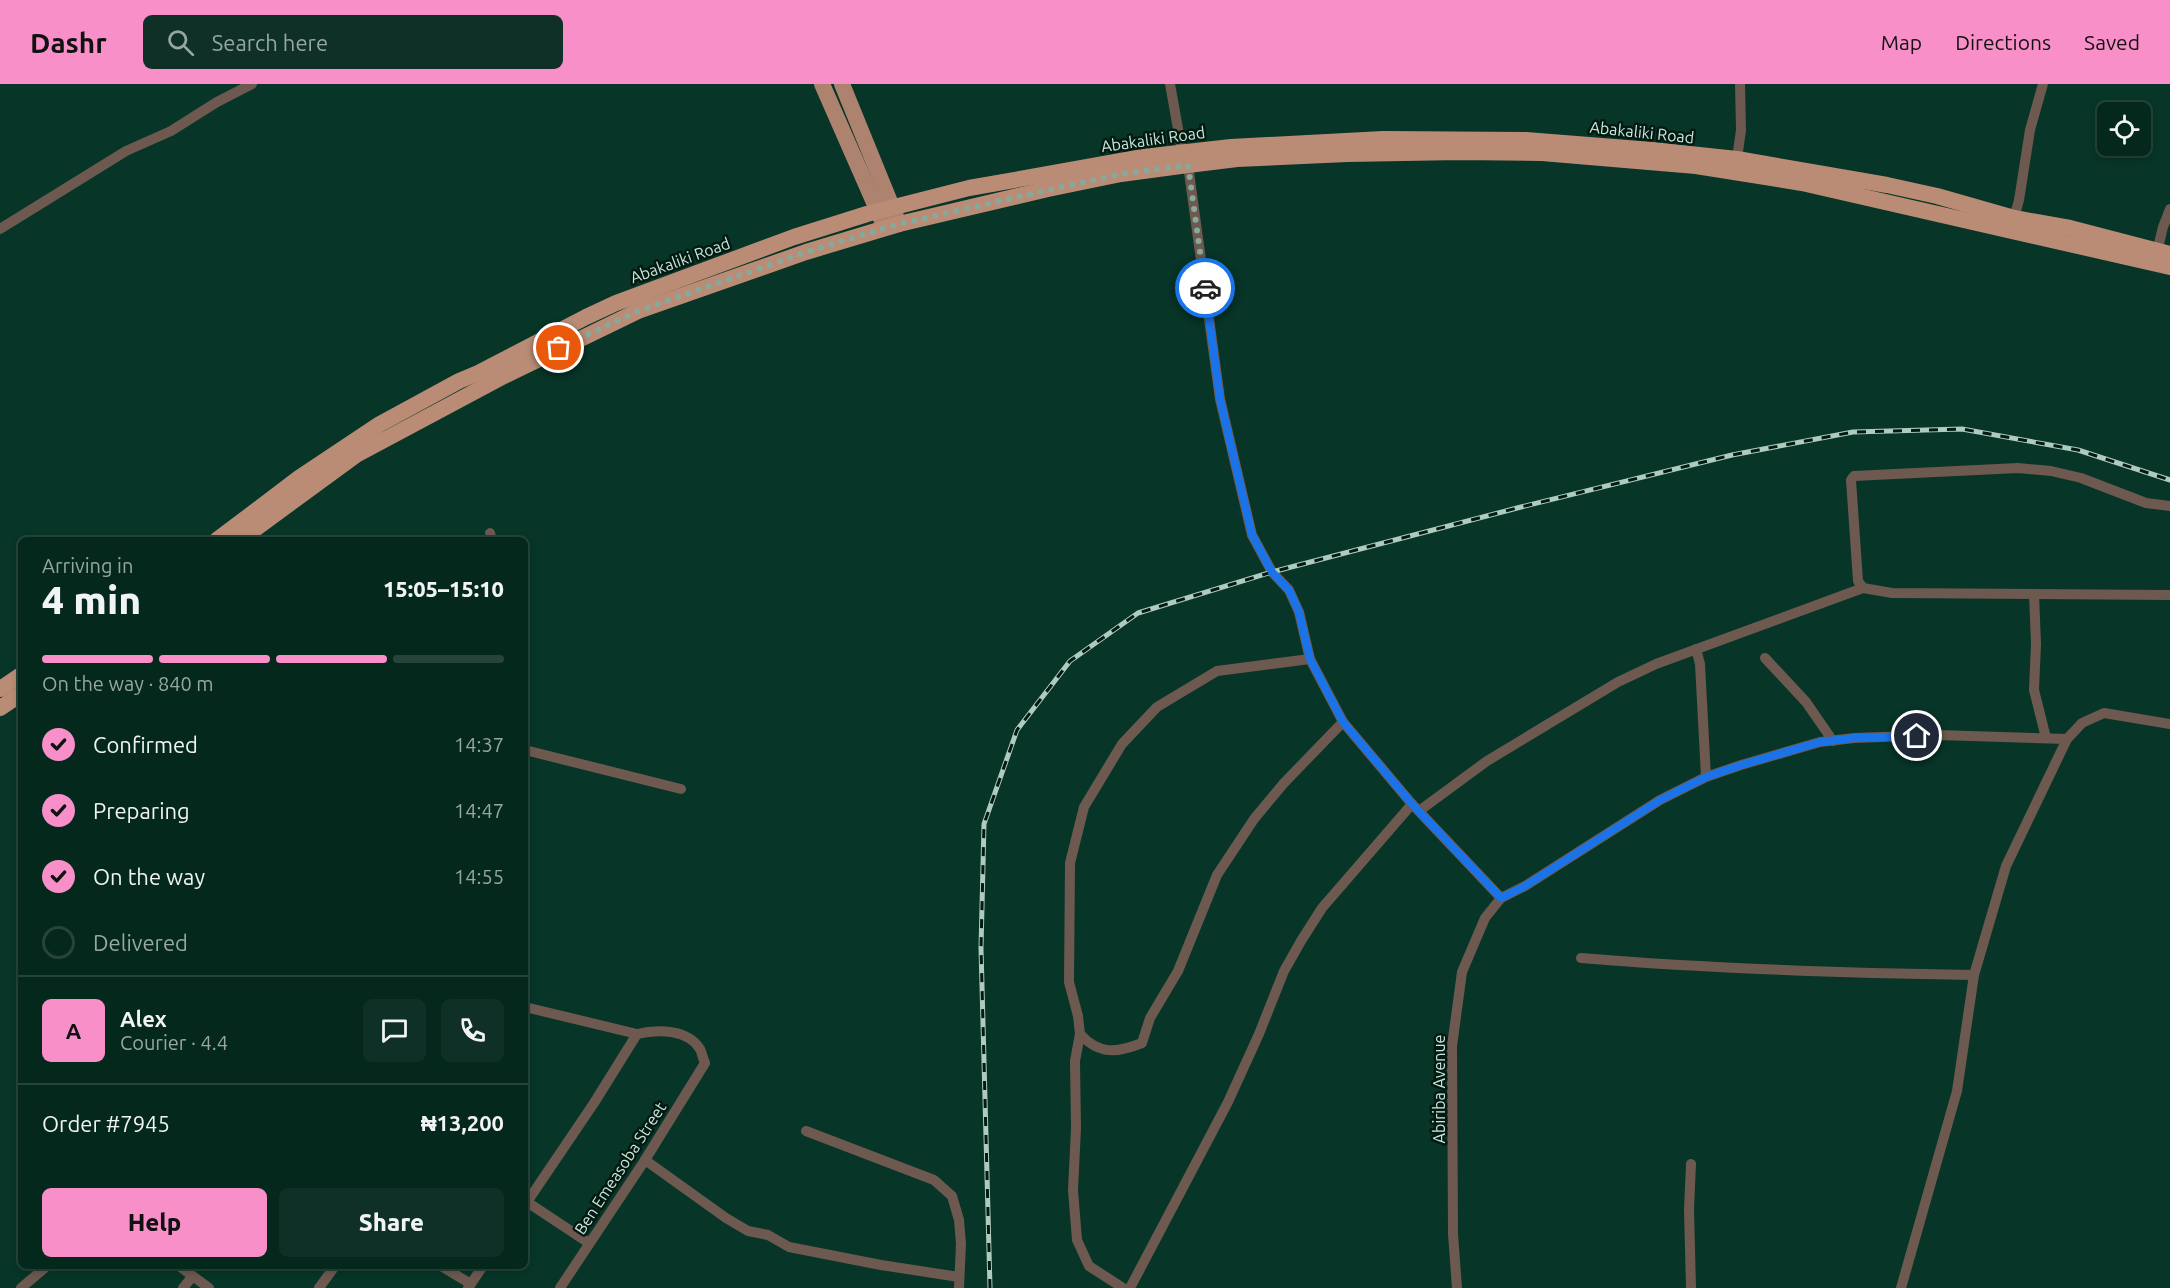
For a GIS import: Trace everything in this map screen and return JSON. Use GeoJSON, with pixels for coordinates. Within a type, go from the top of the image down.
{"type":"FeatureCollection","features":[{"type":"Feature","properties":{"kind":"highway","name":"Abakaliki Road"},"geometry":{"type":"LineString","coordinates":[[244,537],[356,455],[504,376],[638,311],[806,252],[892,226],[1185,158],[1360,140],[1526,141],[1737,159],[1907,189],[2014,218],[2070,228],[2164,253]]}},
{"type":"Feature","properties":{"kind":"highway","name":"Abakaliki Road"},"geometry":{"type":"LineString","coordinates":[[221,537],[299,478],[380,424],[586,316],[677,279],[794,237],[886,209],[1003,182],[1099,166],[1119,160],[1460,152],[1542,153],[1696,166],[1813,186],[2170,267]]}},
{"type":"Feature","properties":{"kind":"highway"},"geometry":{"type":"LineString","coordinates":[[0,689],[18,677]]}},
{"type":"Feature","properties":{"kind":"highway"},"geometry":{"type":"LineString","coordinates":[[0,708],[18,696]]}},
{"type":"Feature","properties":{"kind":"main road"},"geometry":{"type":"LineString","coordinates":[[822,84],[886,209]]}},
{"type":"Feature","properties":{"kind":"main road"},"geometry":{"type":"LineString","coordinates":[[842,84],[892,226]]}},
{"type":"Feature","properties":{"kind":"street"},"geometry":{"type":"LineString","coordinates":[[0,229],[126,151],[171,130],[252,84]]}},
{"type":"Feature","properties":{"kind":"street"},"geometry":{"type":"LineString","coordinates":[[1170,84],[1185,158],[1220,399],[1252,535],[1272,572],[1289,590],[1299,612],[1310,659],[1343,722],[1415,807],[1501,898]]}},
{"type":"Feature","properties":{"kind":"street"},"geometry":{"type":"LineString","coordinates":[[1737,159],[1741,130],[1740,84]]}},
{"type":"Feature","properties":{"kind":"street"},"geometry":{"type":"LineString","coordinates":[[2014,218],[2021,191],[2030,130],[2043,84]]}},
{"type":"Feature","properties":{"kind":"street"},"geometry":{"type":"LineString","coordinates":[[2164,253],[2163,226],[2170,208]]}},
{"type":"Feature","properties":{"kind":"street"},"geometry":{"type":"LineString","coordinates":[[1863,588],[1858,581],[1851,480],[1854,476],[2018,468],[2051,471],[2081,478],[2146,503],[2170,506]]}},
{"type":"Feature","properties":{"kind":"street"},"geometry":{"type":"LineString","coordinates":[[1130,1288],[1227,1102],[1259,1034],[1284,971],[1300,941],[1322,908],[1415,807],[1618,682],[1656,664],[1863,588],[1892,593],[2170,595]]}},
{"type":"Feature","properties":{"kind":"street"},"geometry":{"type":"LineString","coordinates":[[2034,594],[2036,644],[2034,690],[2046,738]]}},
{"type":"Feature","properties":{"kind":"street"},"geometry":{"type":"LineString","coordinates":[[1696,649],[1700,664],[1706,777]]}},
{"type":"Feature","properties":{"kind":"street"},"geometry":{"type":"LineString","coordinates":[[1765,658],[1806,702],[1833,741]]}},
{"type":"Feature","properties":{"kind":"street"},"geometry":{"type":"LineString","coordinates":[[1122,1288],[1089,1266],[1077,1240],[1073,1190],[1076,1128],[1075,1061],[1080,1034],[1069,982],[1070,863],[1084,807],[1113,756],[1157,707],[1217,671],[1310,659]]}},
{"type":"Feature","properties":{"kind":"street"},"geometry":{"type":"LineString","coordinates":[[1901,1288],[1957,1091],[1974,975],[2006,866],[2067,739],[2082,723],[2104,713],[2170,724]]}},
{"type":"Feature","properties":{"kind":"street"},"geometry":{"type":"LineString","coordinates":[[1080,1034],[1088,1043],[1100,1049],[1112,1051],[1127,1049],[1142,1043],[1150,1018],[1178,971],[1217,875],[1254,819],[1343,722]]}},
{"type":"Feature","properties":{"kind":"street","name":"Abiriba Avenue"},"geometry":{"type":"LineString","coordinates":[[1457,1288],[1453,1234],[1452,1046],[1462,972],[1485,918],[1501,898],[1525,886],[1660,800],[1706,777],[1820,742],[1854,738],[1938,735],[2067,739]]}},
{"type":"Feature","properties":{"kind":"street"},"geometry":{"type":"LineString","coordinates":[[528,751],[681,789]]}},
{"type":"Feature","properties":{"kind":"street"},"geometry":{"type":"LineString","coordinates":[[1581,958],[1822,973],[1974,975]]}},
{"type":"Feature","properties":{"kind":"street"},"geometry":{"type":"LineString","coordinates":[[528,1008],[637,1034],[594,1103],[528,1200]]}},
{"type":"Feature","properties":{"kind":"street","name":"Ben Emeasoba Street"},"geometry":{"type":"LineString","coordinates":[[560,1288],[645,1160],[705,1063],[700,1049],[692,1040],[678,1034],[654,1030],[637,1034]]}},
{"type":"Feature","properties":{"kind":"street"},"geometry":{"type":"LineString","coordinates":[[645,1160],[726,1218],[748,1231],[768,1236],[789,1247],[959,1282],[960,1232],[952,1196],[934,1180],[806,1131]]}},
{"type":"Feature","properties":{"kind":"street"},"geometry":{"type":"LineString","coordinates":[[1691,1164],[1689,1209],[1691,1288]]}},
{"type":"Feature","properties":{"kind":"street"},"geometry":{"type":"LineString","coordinates":[[528,1204],[589,1244]]}},
{"type":"Feature","properties":{"kind":"street"},"geometry":{"type":"LineString","coordinates":[[21,1288],[43,1269]]}},
{"type":"Feature","properties":{"kind":"street"},"geometry":{"type":"LineString","coordinates":[[183,1269],[209,1288]]}},
{"type":"Feature","properties":{"kind":"street"},"geometry":{"type":"LineString","coordinates":[[319,1288],[333,1269]]}},
{"type":"Feature","properties":{"kind":"street"},"geometry":{"type":"LineString","coordinates":[[445,1269],[470,1286],[481,1269]]}},
{"type":"Feature","properties":{"kind":"street"},"geometry":{"type":"LineString","coordinates":[[183,1288],[192,1277]]}},
{"type":"Feature","properties":{"kind":"railway"},"geometry":{"type":"LineString","coordinates":[[990,1288],[981,948],[984,824],[1017,730],[1070,661],[1138,613],[1272,572],[1521,507],[1732,455],[1853,432],[1962,429],[2078,450],[2170,480]]}},
{"type":"Feature","properties":{"kind":"way so far"},"geometry":{"type":"LineString","coordinates":[[559,348],[638,311],[806,252],[899,224],[970,206],[1121,174],[1188,165],[1205,288]]}},
{"type":"Feature","properties":{"kind":"route"},"geometry":{"type":"LineString","coordinates":[[1205,288],[1220,399],[1252,535],[1272,572],[1289,590],[1299,612],[1310,659],[1343,722],[1412,804],[1501,898],[1525,886],[1660,800],[1706,777],[1820,742],[1854,738],[1917,736]]}}]}
